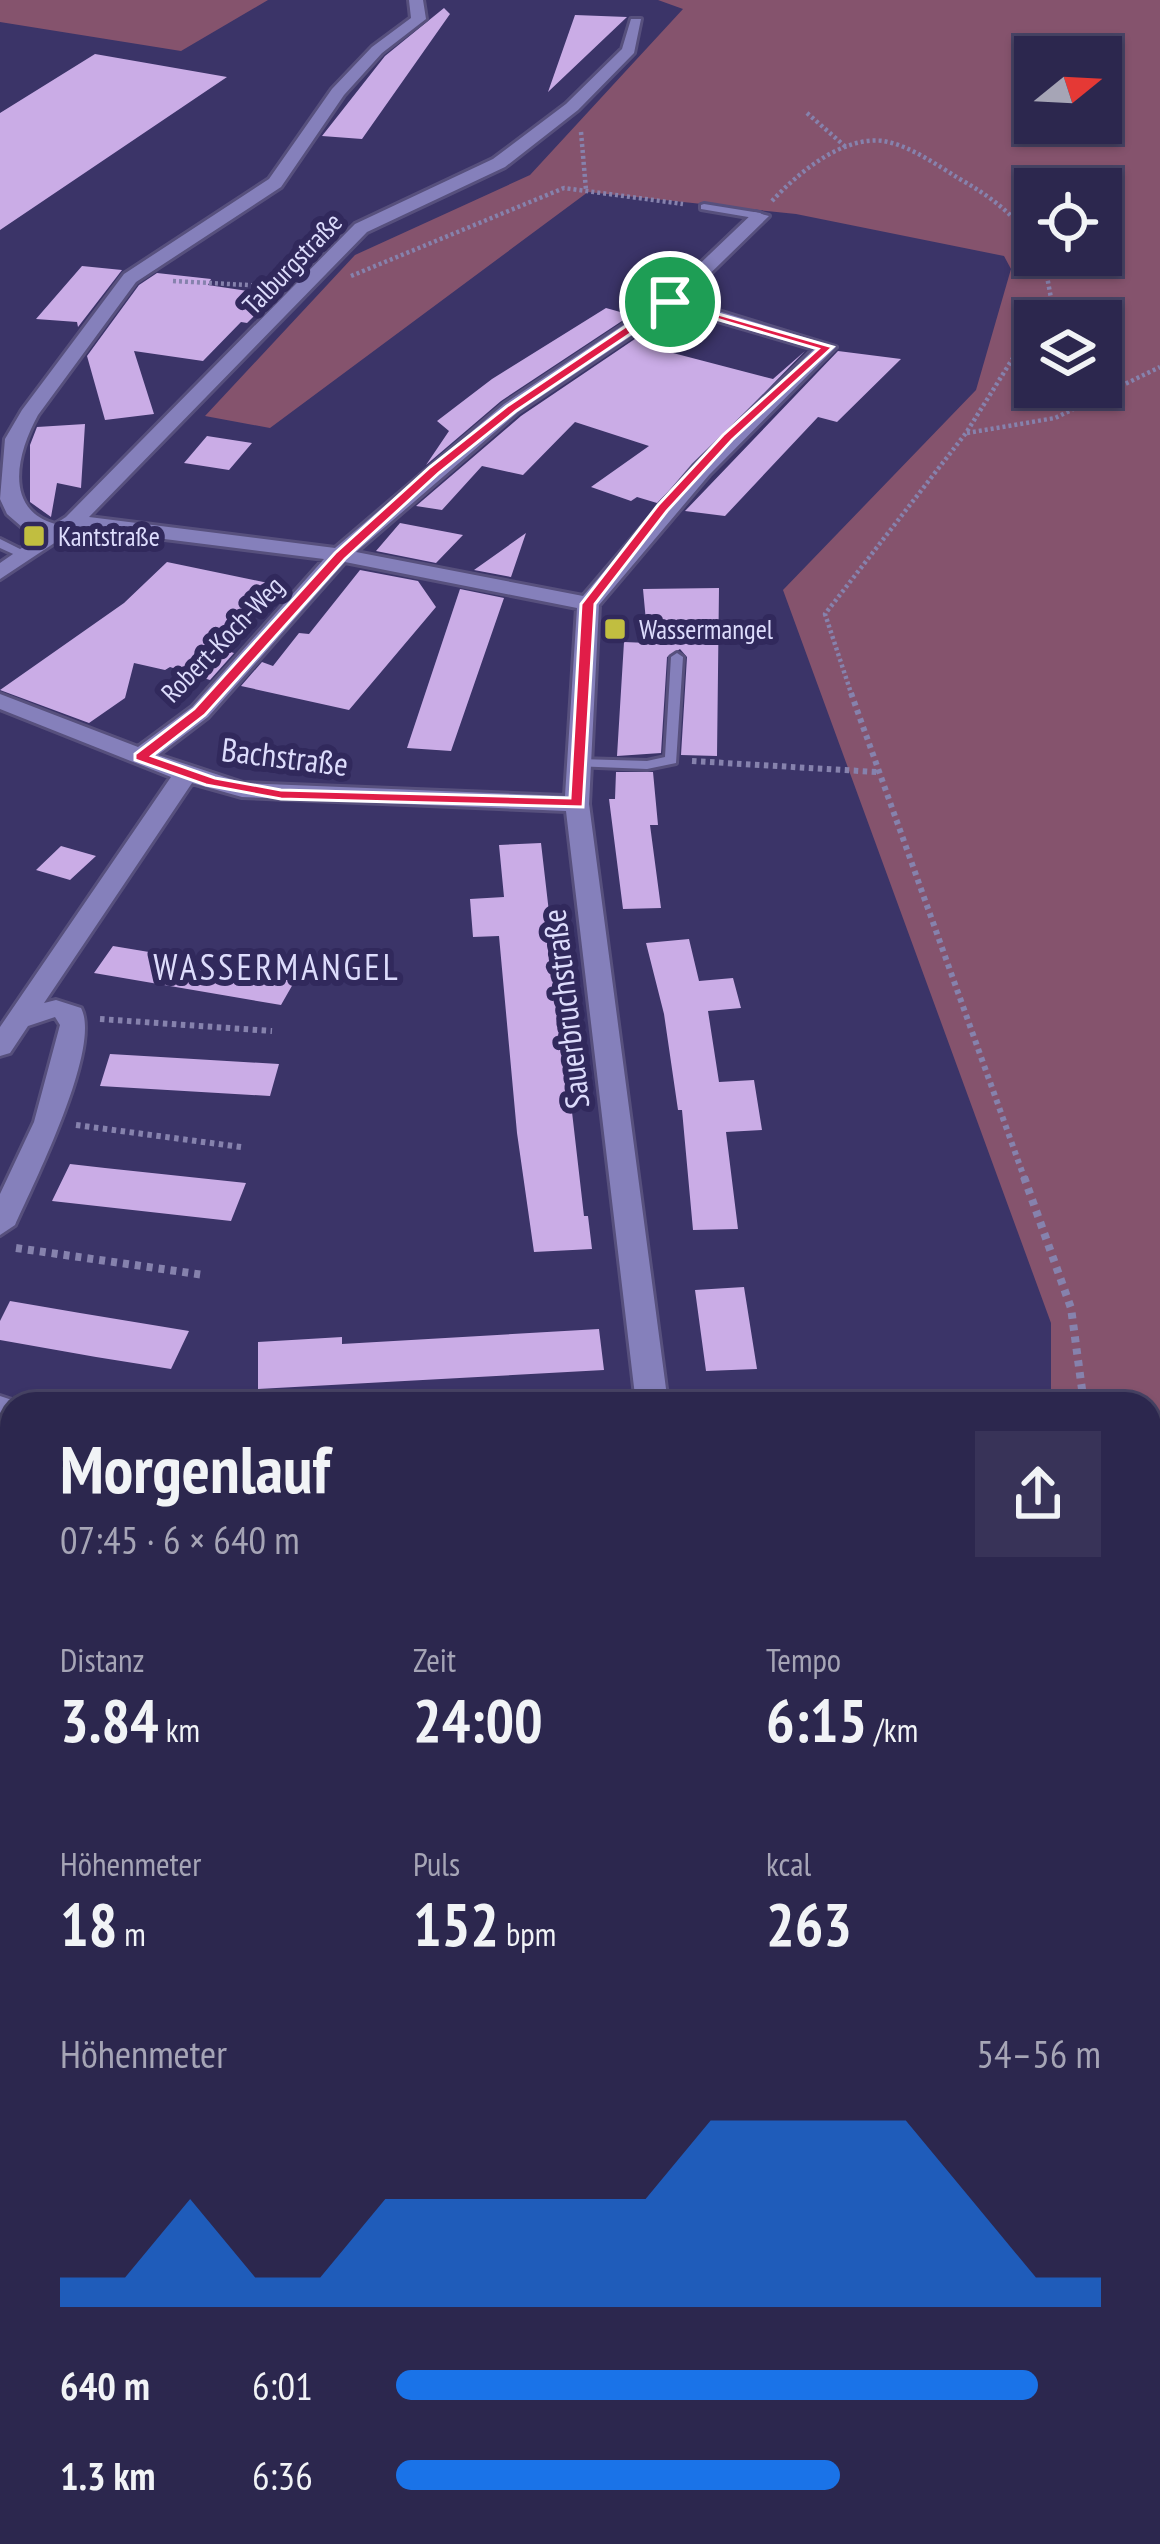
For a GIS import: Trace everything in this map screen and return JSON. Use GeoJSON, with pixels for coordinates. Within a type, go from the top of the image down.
{"type":"FeatureCollection","features":[{"type":"Feature","properties":{"kind":"street"},"geometry":{"type":"LineString","coordinates":[[416,0],[419,20],[377,50],[338,92],[275,183],[130,278],[29,414],[16,439],[8,492],[14,510],[29,523],[340,556],[588,604],[662,508],[728,438],[827,347],[670,302]]}},
{"type":"Feature","properties":{"kind":"street","name":"Talburgstraße"},"geometry":{"type":"LineString","coordinates":[[0,573],[66,526],[171,427],[362,228],[500,163],[629,50],[636,22]]}},
{"type":"Feature","properties":{"kind":"street","name":"Robert-Koch-Weg"},"geometry":{"type":"LineString","coordinates":[[140,757],[200,712],[340,556],[512,408],[670,302],[760,216]]}},
{"type":"Feature","properties":{"kind":"street","name":"Sauerbruchstraße"},"geometry":{"type":"LineString","coordinates":[[588,604],[577,803],[651,1392]]}},
{"type":"Feature","properties":{"kind":"street","name":"Bachstraße"},"geometry":{"type":"LineString","coordinates":[[0,701],[184,774],[242,790],[577,803]]}},
{"type":"Feature","properties":{"kind":"street"},"geometry":{"type":"LineString","coordinates":[[0,1047],[154,826],[184,774]]}},
{"type":"Feature","properties":{"kind":"street"},"geometry":{"type":"LineString","coordinates":[[0,1225],[48,1122],[74,1025],[71,1014],[56,1008],[17,1021]]}},
{"type":"Feature","properties":{"kind":"lane"},"geometry":{"type":"LineString","coordinates":[[704,207],[760,216]]}},
{"type":"Feature","properties":{"kind":"lane"},"geometry":{"type":"LineString","coordinates":[[0,543],[26,556]]}},
{"type":"Feature","properties":{"kind":"lane"},"geometry":{"type":"LineString","coordinates":[[579,763],[647,765],[671,760],[677,657]]}},
{"type":"Feature","properties":{"kind":"path"},"geometry":{"type":"LineString","coordinates":[[586,190],[579,136],[599,89],[595,84]]}},
{"type":"Feature","properties":{"kind":"path"},"geometry":{"type":"LineString","coordinates":[[807,113],[847,148]]}},
{"type":"Feature","properties":{"kind":"path"},"geometry":{"type":"LineString","coordinates":[[760,216],[792,178],[847,148],[885,141],[982,192],[1014,217]]}},
{"type":"Feature","properties":{"kind":"path"},"geometry":{"type":"LineString","coordinates":[[130,278],[302,288],[375,269],[564,188],[704,207]]}},
{"type":"Feature","properties":{"kind":"path"},"geometry":{"type":"LineString","coordinates":[[1014,356],[965,433],[825,614],[877,772],[1071,1309],[1082,1392]]}},
{"type":"Feature","properties":{"kind":"path"},"geometry":{"type":"LineString","coordinates":[[965,433],[1055,418],[1160,367]]}},
{"type":"Feature","properties":{"kind":"path"},"geometry":{"type":"LineString","coordinates":[[671,760],[877,772]]}},
{"type":"Feature","properties":{"kind":"path"},"geometry":{"type":"LineString","coordinates":[[74,1025],[98,1018],[272,1031]]}},
{"type":"Feature","properties":{"kind":"path"},"geometry":{"type":"LineString","coordinates":[[48,1122],[241,1147]]}},
{"type":"Feature","properties":{"kind":"path"},"geometry":{"type":"LineString","coordinates":[[0,1246],[204,1275]]}},
{"type":"Feature","properties":{"kind":"shaded area"},"geometry":{"type":"Polygon","coordinates":[[[0,0],[268,0],[181,51],[0,22],[0,0]]]}},
{"type":"Feature","properties":{"kind":"shaded area"},"geometry":{"type":"Polygon","coordinates":[[[658,0],[1160,0],[1160,1392],[1051,1392],[1051,1323],[783,590],[976,390],[1011,269],[1004,256],[796,214],[588,192],[270,428],[205,416],[355,255],[530,175],[683,9],[658,0]]]}},
{"type":"Feature","properties":{"kind":"building"},"geometry":{"type":"Polygon","coordinates":[[[444,8],[450,14],[362,139],[322,136],[385,56],[444,8]]]}},
{"type":"Feature","properties":{"kind":"building"},"geometry":{"type":"Polygon","coordinates":[[[575,15],[627,17],[548,92],[575,15]]]}},
{"type":"Feature","properties":{"kind":"building"},"geometry":{"type":"Polygon","coordinates":[[[95,54],[227,77],[0,230],[0,113],[95,54]]]}},
{"type":"Feature","properties":{"kind":"building"},"geometry":{"type":"Polygon","coordinates":[[[82,266],[122,270],[78,327],[77,322],[36,319],[82,266]]]}},
{"type":"Feature","properties":{"kind":"building"},"geometry":{"type":"Polygon","coordinates":[[[157,273],[211,279],[208,285],[275,295],[203,361],[134,351],[154,414],[105,420],[87,356],[139,285],[157,273]]]}},
{"type":"Feature","properties":{"kind":"building"},"geometry":{"type":"Polygon","coordinates":[[[606,308],[631,315],[501,401],[426,465],[449,431],[437,421],[492,379],[606,308]]]}},
{"type":"Feature","properties":{"kind":"building"},"geometry":{"type":"Polygon","coordinates":[[[660,322],[700,332],[673,353],[773,379],[805,351],[657,503],[637,497],[631,501],[591,487],[649,446],[575,422],[523,475],[482,466],[442,510],[416,506],[521,416],[660,322]]]}},
{"type":"Feature","properties":{"kind":"building"},"geometry":{"type":"Polygon","coordinates":[[[838,351],[901,359],[837,422],[818,417],[725,516],[685,511],[838,351]]]}},
{"type":"Feature","properties":{"kind":"building"},"geometry":{"type":"Polygon","coordinates":[[[85,424],[81,488],[57,483],[51,517],[30,502],[30,445],[37,427],[85,424]]]}},
{"type":"Feature","properties":{"kind":"building"},"geometry":{"type":"Polygon","coordinates":[[[207,436],[252,443],[229,470],[184,463],[207,436]]]}},
{"type":"Feature","properties":{"kind":"building"},"geometry":{"type":"Polygon","coordinates":[[[400,523],[463,535],[436,563],[376,551],[400,523]]]}},
{"type":"Feature","properties":{"kind":"building"},"geometry":{"type":"Polygon","coordinates":[[[526,533],[511,577],[474,570],[526,533]]]}},
{"type":"Feature","properties":{"kind":"building"},"geometry":{"type":"Polygon","coordinates":[[[167,562],[268,583],[208,645],[234,653],[210,680],[170,667],[134,663],[125,698],[89,723],[0,690],[124,603],[167,562]]]}},
{"type":"Feature","properties":{"kind":"building"},"geometry":{"type":"Polygon","coordinates":[[[360,570],[418,581],[436,607],[349,710],[241,686],[262,662],[273,666],[299,633],[309,634],[360,570]]]}},
{"type":"Feature","properties":{"kind":"building"},"geometry":{"type":"Polygon","coordinates":[[[719,588],[717,756],[681,755],[687,657],[680,649],[667,657],[661,753],[617,756],[624,642],[648,643],[643,589],[719,588]]]}},
{"type":"Feature","properties":{"kind":"building"},"geometry":{"type":"Polygon","coordinates":[[[460,589],[504,598],[451,751],[407,748],[460,589]]]}},
{"type":"Feature","properties":{"kind":"building"},"geometry":{"type":"Polygon","coordinates":[[[616,772],[653,772],[658,825],[650,825],[661,908],[623,909],[609,799],[615,799],[616,772]]]}},
{"type":"Feature","properties":{"kind":"building"},"geometry":{"type":"Polygon","coordinates":[[[541,843],[584,1216],[588,1216],[592,1249],[534,1252],[517,1133],[499,936],[473,937],[470,899],[504,897],[499,845],[541,843]]]}},
{"type":"Feature","properties":{"kind":"building"},"geometry":{"type":"Polygon","coordinates":[[[61,846],[96,856],[70,880],[36,870],[61,846]]]}},
{"type":"Feature","properties":{"kind":"building"},"geometry":{"type":"Polygon","coordinates":[[[689,939],[699,981],[733,978],[741,1008],[708,1011],[719,1082],[754,1080],[762,1130],[726,1132],[738,1229],[693,1230],[682,1110],[678,1110],[664,1014],[646,943],[689,939]]]}},
{"type":"Feature","properties":{"kind":"building"},"geometry":{"type":"Polygon","coordinates":[[[113,946],[297,977],[281,1005],[94,973],[113,946]]]}},
{"type":"Feature","properties":{"kind":"building"},"geometry":{"type":"Polygon","coordinates":[[[110,1054],[279,1064],[270,1096],[100,1086],[110,1054]]]}},
{"type":"Feature","properties":{"kind":"building"},"geometry":{"type":"Polygon","coordinates":[[[70,1164],[246,1183],[231,1221],[52,1201],[70,1164]]]}},
{"type":"Feature","properties":{"kind":"building"},"geometry":{"type":"Polygon","coordinates":[[[744,1287],[757,1369],[706,1371],[695,1290],[744,1287]]]}},
{"type":"Feature","properties":{"kind":"building"},"geometry":{"type":"Polygon","coordinates":[[[10,1301],[189,1331],[171,1369],[96,1357],[0,1340],[0,1321],[10,1301]]]}},
{"type":"Feature","properties":{"kind":"building"},"geometry":{"type":"Polygon","coordinates":[[[599,1329],[604,1370],[258,1389],[258,1342],[342,1337],[342,1344],[599,1329]]]}},
{"type":"Feature","properties":{"kind":"place","name":"Kantstraße"},"geometry":{"type":"Point","coordinates":[34,536]}},
{"type":"Feature","properties":{"kind":"place","name":"Wassermangel"},"geometry":{"type":"Point","coordinates":[615,629]}},
{"type":"Feature","properties":{"kind":"district","name":"WASSERMANGEL"},"geometry":{"type":"Point","coordinates":[277,966]}},
{"type":"Feature","properties":{"kind":"route"},"geometry":{"type":"LineString","coordinates":[[670,302],[827,347],[728,438],[662,508],[588,604],[577,803],[281,795],[211,782],[140,757],[200,712],[340,556],[434,470],[512,408],[670,302]]}}]}
